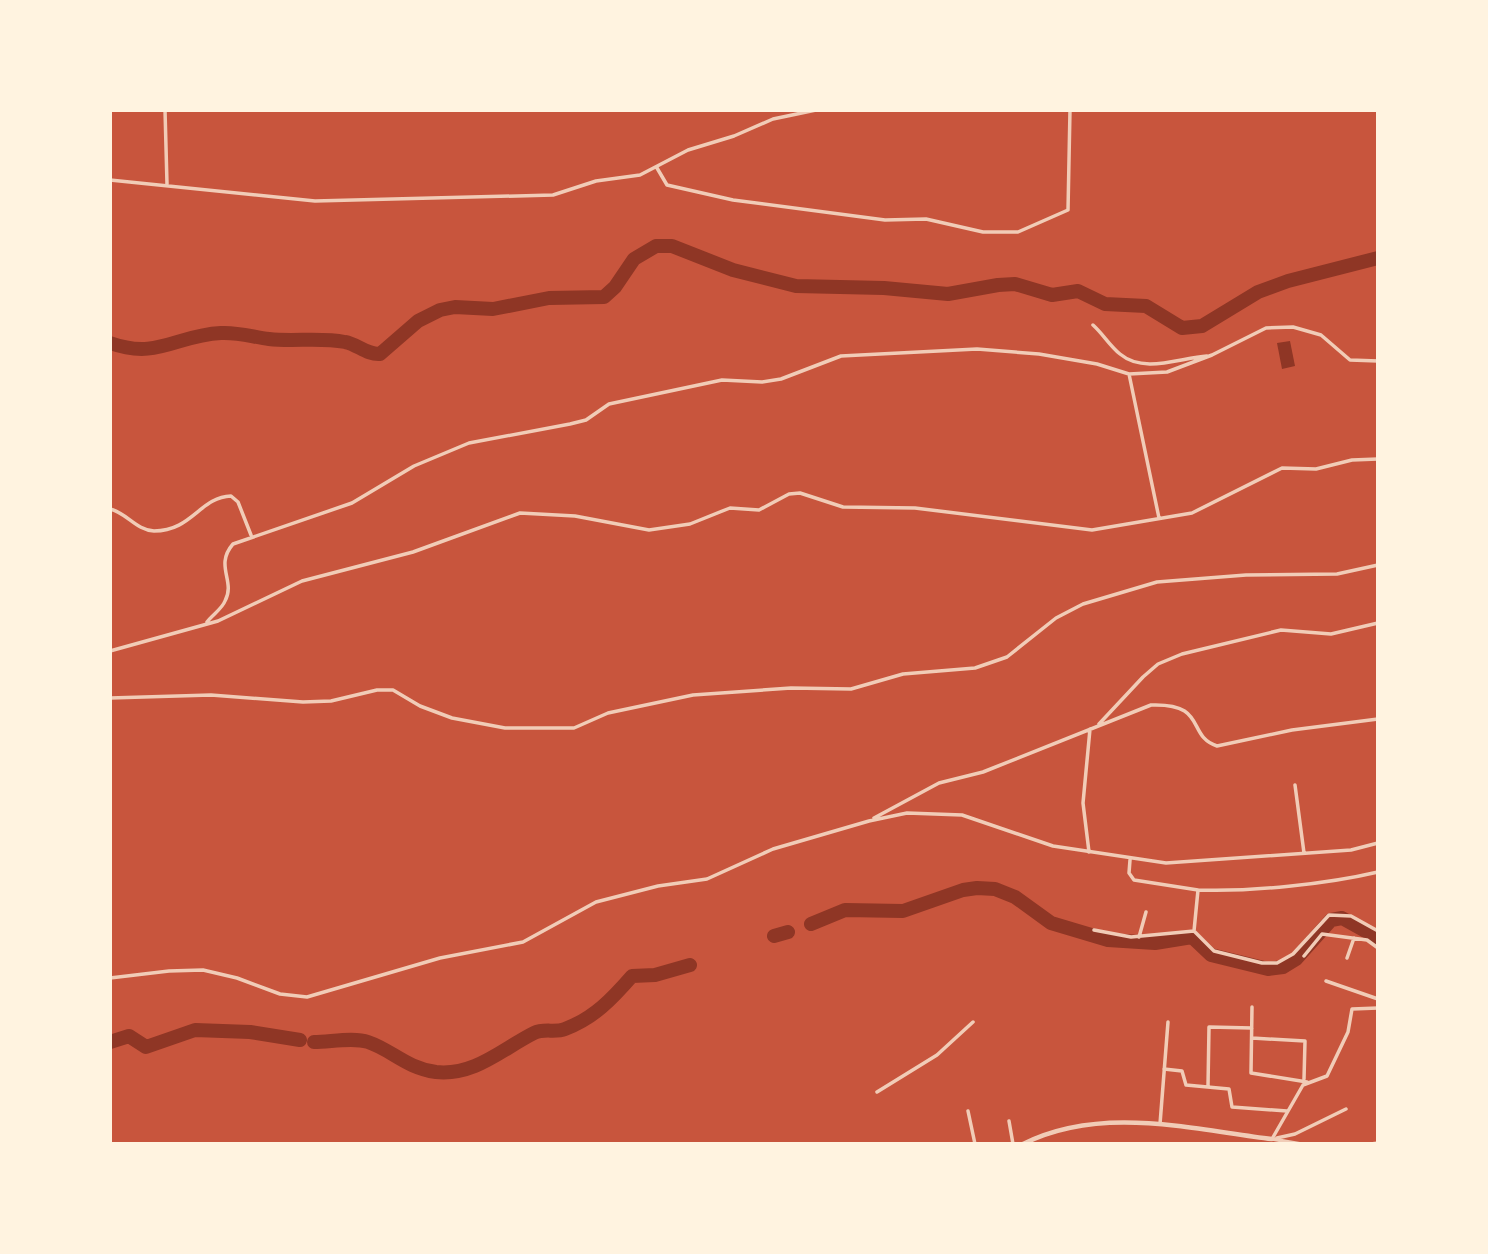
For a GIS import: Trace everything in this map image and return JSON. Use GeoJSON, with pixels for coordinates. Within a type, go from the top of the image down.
{"type":"FeatureCollection","features":[{"type":"Feature","properties":{"kind":"street"},"geometry":{"type":"LineString","coordinates":[[166,110],[167,184]]}},
{"type":"Feature","properties":{"kind":"street"},"geometry":{"type":"LineString","coordinates":[[110,180],[167,184],[283,200],[512,198],[553,195],[596,181],[640,176],[688,150],[734,136],[773,118],[816,110]]}},
{"type":"Feature","properties":{"kind":"street"},"geometry":{"type":"LineString","coordinates":[[657,167],[667,185],[733,200],[885,220],[926,219],[983,232],[1018,232],[1068,210],[1070,110]]}},
{"type":"Feature","properties":{"kind":"street"},"geometry":{"type":"LineString","coordinates":[[1093,325],[1120,354],[1138,363],[1156,364],[1179,358],[1212,355]]}},
{"type":"Feature","properties":{"kind":"street"},"geometry":{"type":"LineString","coordinates":[[205,623],[225,604],[229,592],[224,566],[225,552],[233,544],[251,535],[352,503],[414,466],[469,443],[586,420],[609,404],[722,380],[762,382],[781,379],[841,356],[977,349],[1062,358],[1129,374],[1167,372],[1212,355],[1266,328],[1293,327],[1321,335],[1350,360],[1378,361]]}},
{"type":"Feature","properties":{"kind":"street"},"geometry":{"type":"LineString","coordinates":[[1129,374],[1159,518]]}},
{"type":"Feature","properties":{"kind":"street"},"geometry":{"type":"LineString","coordinates":[[110,650],[218,621],[302,581],[413,552],[520,513],[575,516],[649,530],[690,524],[730,508],[759,510],[789,494],[800,493],[843,507],[915,508],[1092,530],[1192,513],[1282,468],[1316,469],[1352,460],[1378,458]]}},
{"type":"Feature","properties":{"kind":"street"},"geometry":{"type":"LineString","coordinates":[[110,509],[142,528],[166,529],[190,521],[210,501],[232,496],[238,502],[251,535]]}},
{"type":"Feature","properties":{"kind":"street"},"geometry":{"type":"LineString","coordinates":[[110,698],[211,695],[303,702],[331,701],[377,690],[393,690],[420,706],[452,718],[505,728],[564,729],[643,704],[693,695],[768,689],[851,689],[903,674],[975,668],[1007,657],[1056,618],[1083,604],[1157,582],[1246,575],[1337,574],[1378,565]]}},
{"type":"Feature","properties":{"kind":"street"},"geometry":{"type":"LineString","coordinates":[[1098,726],[1103,716],[1158,664],[1182,654],[1281,630],[1331,634],[1378,623]]}},
{"type":"Feature","properties":{"kind":"street"},"geometry":{"type":"LineString","coordinates":[[869,821],[939,783],[983,772],[1152,705],[1171,704],[1185,709],[1210,744],[1217,746],[1292,730],[1378,719]]}},
{"type":"Feature","properties":{"kind":"street"},"geometry":{"type":"LineString","coordinates":[[1088,852],[1083,803],[1090,729]]}},
{"type":"Feature","properties":{"kind":"street"},"geometry":{"type":"LineString","coordinates":[[1295,785],[1304,853]]}},
{"type":"Feature","properties":{"kind":"street"},"geometry":{"type":"LineString","coordinates":[[111,979],[169,971],[203,970],[237,978],[280,994],[307,997],[440,958],[523,942],[596,902],[658,887],[707,879],[773,849],[869,821],[907,813],[962,815],[1053,846],[1130,860],[1187,864],[1351,850],[1378,843]]}},
{"type":"Feature","properties":{"kind":"street"},"geometry":{"type":"LineString","coordinates":[[1130,860],[1129,873],[1134,880],[1198,890],[1229,891],[1348,879],[1378,872]]}},
{"type":"Feature","properties":{"kind":"street"},"geometry":{"type":"LineString","coordinates":[[1194,931],[1198,890]]}},
{"type":"Feature","properties":{"kind":"street"},"geometry":{"type":"LineString","coordinates":[[1139,937],[1146,912]]}},
{"type":"Feature","properties":{"kind":"street"},"geometry":{"type":"LineString","coordinates":[[1194,931],[1214,951],[1262,963],[1277,963],[1293,954],[1329,915],[1351,916],[1378,931]]}},
{"type":"Feature","properties":{"kind":"street"},"geometry":{"type":"LineString","coordinates":[[1094,930],[1139,937],[1194,931]]}},
{"type":"Feature","properties":{"kind":"street"},"geometry":{"type":"LineString","coordinates":[[1304,956],[1322,934],[1367,940],[1378,948]]}},
{"type":"Feature","properties":{"kind":"street"},"geometry":{"type":"LineString","coordinates":[[1347,958],[1354,938]]}},
{"type":"Feature","properties":{"kind":"street"},"geometry":{"type":"LineString","coordinates":[[1326,981],[1378,999]]}},
{"type":"Feature","properties":{"kind":"street"},"geometry":{"type":"LineString","coordinates":[[1252,1007],[1251,1073],[1306,1081],[1327,1076],[1348,1032],[1352,1009],[1378,1008]]}},
{"type":"Feature","properties":{"kind":"street"},"geometry":{"type":"LineString","coordinates":[[877,1092],[937,1055],[974,1022]]}},
{"type":"Feature","properties":{"kind":"street"},"geometry":{"type":"LineString","coordinates":[[1160,1126],[1168,1022]]}},
{"type":"Feature","properties":{"kind":"street"},"geometry":{"type":"LineString","coordinates":[[1208,1086],[1209,1027],[1252,1028]]}},
{"type":"Feature","properties":{"kind":"street"},"geometry":{"type":"LineString","coordinates":[[1252,1038],[1305,1041],[1306,1081],[1273,1139]]}},
{"type":"Feature","properties":{"kind":"street"},"geometry":{"type":"LineString","coordinates":[[1164,1069],[1182,1071],[1186,1085],[1229,1089],[1232,1107],[1287,1111]]}},
{"type":"Feature","properties":{"kind":"street"},"geometry":{"type":"LineString","coordinates":[[1273,1139],[1295,1134],[1346,1109]]}},
{"type":"Feature","properties":{"kind":"street"},"geometry":{"type":"LineString","coordinates":[[968,1111],[975,1144]]}},
{"type":"Feature","properties":{"kind":"street"},"geometry":{"type":"LineString","coordinates":[[1009,1121],[1013,1144]]}},
{"type":"Feature","properties":{"kind":"street"},"geometry":{"type":"LineString","coordinates":[[1023,1144],[1072,1126],[1101,1122],[1160,1126],[1301,1144]]}},
{"type":"Feature","properties":{"kind":"street"},"geometry":{"type":"LineString","coordinates":[[1371,1144],[1378,1143]]}},
{"type":"Feature","properties":{"kind":"shaded area"},"geometry":{"type":"Polygon","coordinates":[[[1290,341],[1295,366],[1282,369],[1277,343],[1290,341]]]}},
{"type":"Feature","properties":{"kind":"waterway"},"geometry":{"type":"LineString","coordinates":[[110,343],[127,348],[154,348],[205,335],[227,333],[278,340],[335,341],[380,354],[418,321],[440,310],[455,307],[493,309],[549,298],[604,297],[615,287],[634,259],[656,246],[672,246],[733,270],[796,286],[884,288],[948,294],[1015,284],[1052,295],[1078,291],[1105,304],[1146,306],[1182,328],[1202,326],[1258,292],[1288,281],[1378,258]]}},
{"type":"Feature","properties":{"kind":"waterway"},"geometry":{"type":"LineString","coordinates":[[811,924],[845,910],[903,911],[963,890],[977,888],[995,889],[1015,897],[1051,923],[1108,940],[1155,943],[1192,937],[1211,955],[1268,969],[1283,967],[1296,959],[1331,920],[1342,918],[1378,938]]}},
{"type":"Feature","properties":{"kind":"waterway"},"geometry":{"type":"LineString","coordinates":[[774,936],[788,932]]}},
{"type":"Feature","properties":{"kind":"waterway"},"geometry":{"type":"LineString","coordinates":[[314,1042],[362,1041],[377,1045],[425,1070],[463,1070],[488,1060],[534,1033],[561,1030],[575,1025],[610,1000],[632,976],[655,975],[690,965]]}},
{"type":"Feature","properties":{"kind":"waterway"},"geometry":{"type":"LineString","coordinates":[[110,1042],[129,1036],[146,1047],[195,1030],[250,1032],[300,1040]]}}]}
